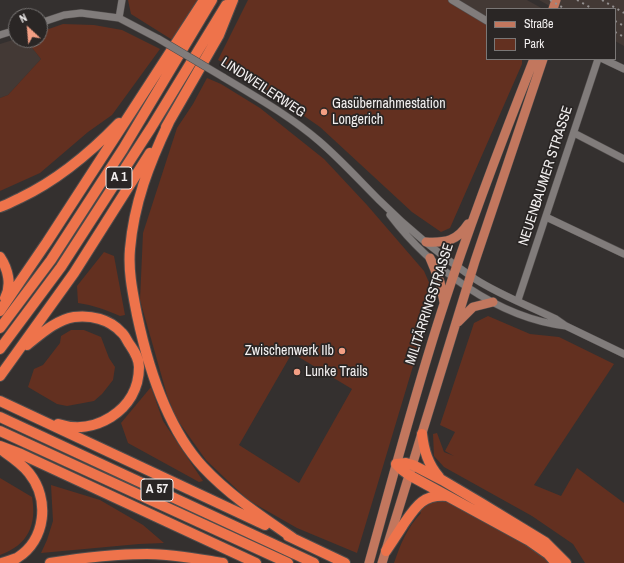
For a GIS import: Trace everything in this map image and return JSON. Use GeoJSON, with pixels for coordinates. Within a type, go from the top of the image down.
{"type":"FeatureCollection","features":[{"type":"Feature","properties":{"kind":"highway"},"geometry":{"type":"LineString","coordinates":[[0,311],[47,242],[204,0]]}},
{"type":"Feature","properties":{"kind":"highway","name":"A 1"},"geometry":{"type":"LineString","coordinates":[[0,328],[51,260],[123,149],[212,0]]}},
{"type":"Feature","properties":{"kind":"highway","name":"A 1"},"geometry":{"type":"LineString","coordinates":[[0,349],[61,267],[151,128],[229,0]]}},
{"type":"Feature","properties":{"kind":"highway"},"geometry":{"type":"LineString","coordinates":[[0,376],[74,273],[169,122],[219,35],[233,0]]}},
{"type":"Feature","properties":{"kind":"highway"},"geometry":{"type":"LineString","coordinates":[[0,208],[31,193],[56,178],[81,159],[106,137],[126,116],[150,84]]}},
{"type":"Feature","properties":{"kind":"highway"},"geometry":{"type":"LineString","coordinates":[[169,122],[144,181],[135,213],[130,250],[132,291],[149,363],[171,419],[187,446],[202,466],[243,504],[293,538]]}},
{"type":"Feature","properties":{"kind":"highway"},"geometry":{"type":"LineString","coordinates":[[0,257],[8,274],[9,287],[8,294],[0,307]]}},
{"type":"Feature","properties":{"kind":"highway"},"geometry":{"type":"LineString","coordinates":[[15,356],[55,324],[72,318],[85,316],[98,318],[110,323],[122,332],[136,354],[139,366],[133,394],[127,405],[102,423],[76,428],[63,426],[29,415]]}},
{"type":"Feature","properties":{"kind":"highway"},"geometry":{"type":"LineString","coordinates":[[0,401],[345,563]]}},
{"type":"Feature","properties":{"kind":"highway","name":"A 57"},"geometry":{"type":"LineString","coordinates":[[0,417],[314,563]]}},
{"type":"Feature","properties":{"kind":"highway","name":"A 57"},"geometry":{"type":"LineString","coordinates":[[0,431],[288,563]]}},
{"type":"Feature","properties":{"kind":"highway"},"geometry":{"type":"LineString","coordinates":[[422,434],[428,460],[432,468],[442,480]]}},
{"type":"Feature","properties":{"kind":"highway"},"geometry":{"type":"LineString","coordinates":[[0,447],[30,473],[40,494],[42,506],[40,530],[34,541],[16,558],[2,563]]}},
{"type":"Feature","properties":{"kind":"highway"},"geometry":{"type":"LineString","coordinates":[[0,447],[22,454],[256,563]]}},
{"type":"Feature","properties":{"kind":"highway"},"geometry":{"type":"LineString","coordinates":[[396,464],[406,463],[411,470],[448,496],[528,540],[548,554],[556,563]]}},
{"type":"Feature","properties":{"kind":"highway"},"geometry":{"type":"LineString","coordinates":[[411,470],[442,480],[545,542],[566,563]]}},
{"type":"Feature","properties":{"kind":"highway"},"geometry":{"type":"LineString","coordinates":[[386,551],[417,505],[430,497],[438,495],[448,496]]}},
{"type":"Feature","properties":{"kind":"highway"},"geometry":{"type":"LineString","coordinates":[[50,563],[79,558],[147,554],[191,557],[223,563]]}},
{"type":"Feature","properties":{"kind":"main road","name":"MILITÄRRINGSTRASSE"},"geometry":{"type":"LineString","coordinates":[[369,563],[396,464],[444,304],[474,214],[534,60]]}},
{"type":"Feature","properties":{"kind":"main road"},"geometry":{"type":"LineString","coordinates":[[382,563],[470,276],[542,60]]}},
{"type":"Feature","properties":{"kind":"main road"},"geometry":{"type":"LineString","coordinates":[[426,242],[438,243],[454,239],[464,230],[474,214]]}},
{"type":"Feature","properties":{"kind":"main road"},"geometry":{"type":"LineString","coordinates":[[430,258],[440,282],[444,304]]}},
{"type":"Feature","properties":{"kind":"main road"},"geometry":{"type":"LineString","coordinates":[[455,325],[473,307],[493,302]]}},
{"type":"Feature","properties":{"kind":"street"},"geometry":{"type":"LineString","coordinates":[[48,20],[64,15],[81,13],[119,18],[122,0]]}},
{"type":"Feature","properties":{"kind":"street"},"geometry":{"type":"LineString","coordinates":[[452,0],[486,20]]}},
{"type":"Feature","properties":{"kind":"street","name":"LINDWEILERWEG"},"geometry":{"type":"LineString","coordinates":[[119,18],[159,39],[280,112],[318,140],[426,242],[470,276],[556,319],[566,326],[624,354]]}},
{"type":"Feature","properties":{"kind":"street","name":"NEUENBAUMER STRASSE"},"geometry":{"type":"LineString","coordinates":[[518,300],[598,60]]}},
{"type":"Feature","properties":{"kind":"street"},"geometry":{"type":"LineString","coordinates":[[605,60],[624,69]]}},
{"type":"Feature","properties":{"kind":"street"},"geometry":{"type":"LineString","coordinates":[[574,133],[624,159]]}},
{"type":"Feature","properties":{"kind":"street","name":"LINDWEILERWEG"},"geometry":{"type":"LineString","coordinates":[[379,199],[400,228],[430,258],[467,287],[493,302],[535,319],[566,326]]}},
{"type":"Feature","properties":{"kind":"street"},"geometry":{"type":"LineString","coordinates":[[546,217],[624,254]]}},
{"type":"Feature","properties":{"kind":"shaded area"},"geometry":{"type":"Polygon","coordinates":[[[457,0],[527,0],[541,8],[486,8],[486,16],[457,0]]]}},
{"type":"Feature","properties":{"kind":"shaded area"},"geometry":{"type":"Polygon","coordinates":[[[539,0],[624,0],[624,46],[616,42],[616,8],[553,8],[539,0]]]}},
{"type":"Feature","properties":{"kind":"shaded area"},"geometry":{"type":"Polygon","coordinates":[[[8,42],[8,48],[32,48],[41,59],[8,95],[0,98],[0,44],[8,42]]]}},
{"type":"Feature","properties":{"kind":"green space"},"geometry":{"type":"Polygon","coordinates":[[[128,0],[198,0],[174,41],[131,14],[128,0]]]}},
{"type":"Feature","properties":{"kind":"green space"},"geometry":{"type":"Polygon","coordinates":[[[248,0],[449,0],[486,22],[486,60],[522,60],[522,64],[450,228],[441,232],[412,212],[320,127],[245,75],[218,60],[248,0]]]}},
{"type":"Feature","properties":{"kind":"green space"},"geometry":{"type":"Polygon","coordinates":[[[63,24],[94,25],[122,30],[160,49],[112,115],[88,132],[40,173],[0,191],[0,98],[8,95],[41,59],[32,48],[48,48],[48,29],[63,24]]]}},
{"type":"Feature","properties":{"kind":"green space"},"geometry":{"type":"Polygon","coordinates":[[[207,78],[221,84],[260,108],[324,159],[367,205],[424,271],[431,287],[431,306],[357,553],[297,528],[248,500],[206,460],[176,418],[167,395],[140,300],[143,233],[177,128],[193,104],[207,78]],[[292,353],[239,445],[299,483],[352,389],[292,353]]]}},
{"type":"Feature","properties":{"kind":"green space"},"geometry":{"type":"Polygon","coordinates":[[[104,252],[114,256],[125,315],[120,316],[99,308],[78,303],[77,286],[104,252]]]}},
{"type":"Feature","properties":{"kind":"green space"},"geometry":{"type":"Polygon","coordinates":[[[488,316],[530,334],[559,337],[614,364],[534,485],[561,496],[577,468],[624,503],[624,563],[585,563],[573,544],[532,516],[444,467],[434,456],[433,434],[437,433],[444,452],[454,456],[445,451],[455,432],[440,425],[474,323],[488,316]]]}},
{"type":"Feature","properties":{"kind":"green space"},"geometry":{"type":"Polygon","coordinates":[[[71,330],[84,330],[101,337],[109,358],[115,367],[113,380],[102,394],[94,401],[67,406],[57,404],[28,387],[34,369],[43,365],[60,343],[61,336],[71,330]]]}},
{"type":"Feature","properties":{"kind":"green space"},"geometry":{"type":"Polygon","coordinates":[[[151,387],[163,421],[203,481],[199,482],[128,443],[121,423],[151,387]]]}},
{"type":"Feature","properties":{"kind":"green space"},"geometry":{"type":"Polygon","coordinates":[[[0,478],[32,497],[33,516],[28,533],[24,540],[10,551],[0,555],[0,478]]]}},
{"type":"Feature","properties":{"kind":"green space"},"geometry":{"type":"Polygon","coordinates":[[[51,485],[100,500],[143,525],[164,543],[41,553],[53,521],[51,485]]]}},
{"type":"Feature","properties":{"kind":"green space"},"geometry":{"type":"Polygon","coordinates":[[[445,500],[514,536],[527,544],[551,563],[394,563],[405,536],[421,513],[418,509],[425,503],[445,500]]]}},
{"type":"Feature","properties":{"kind":"railway"},"geometry":{"type":"LineString","coordinates":[[550,0],[563,8]]}},
{"type":"Feature","properties":{"kind":"railway"},"geometry":{"type":"LineString","coordinates":[[577,0],[591,8]]}},
{"type":"Feature","properties":{"kind":"railway"},"geometry":{"type":"LineString","coordinates":[[602,0],[616,8]]}},
{"type":"Feature","properties":{"kind":"railway"},"geometry":{"type":"LineString","coordinates":[[616,8],[624,13]]}},
{"type":"Feature","properties":{"kind":"railway"},"geometry":{"type":"LineString","coordinates":[[616,22],[624,26]]}},
{"type":"Feature","properties":{"kind":"railway"},"geometry":{"type":"LineString","coordinates":[[616,33],[624,37]]}},
{"type":"Feature","properties":{"kind":"place","name":"Gasübernahmestation Longerich"},"geometry":{"type":"Point","coordinates":[324,112]}},
{"type":"Feature","properties":{"kind":"place","name":"Zwischenwerk IIb"},"geometry":{"type":"Point","coordinates":[342,351]}},
{"type":"Feature","properties":{"kind":"place","name":"Lunke Trails"},"geometry":{"type":"Point","coordinates":[297,372]}}]}
